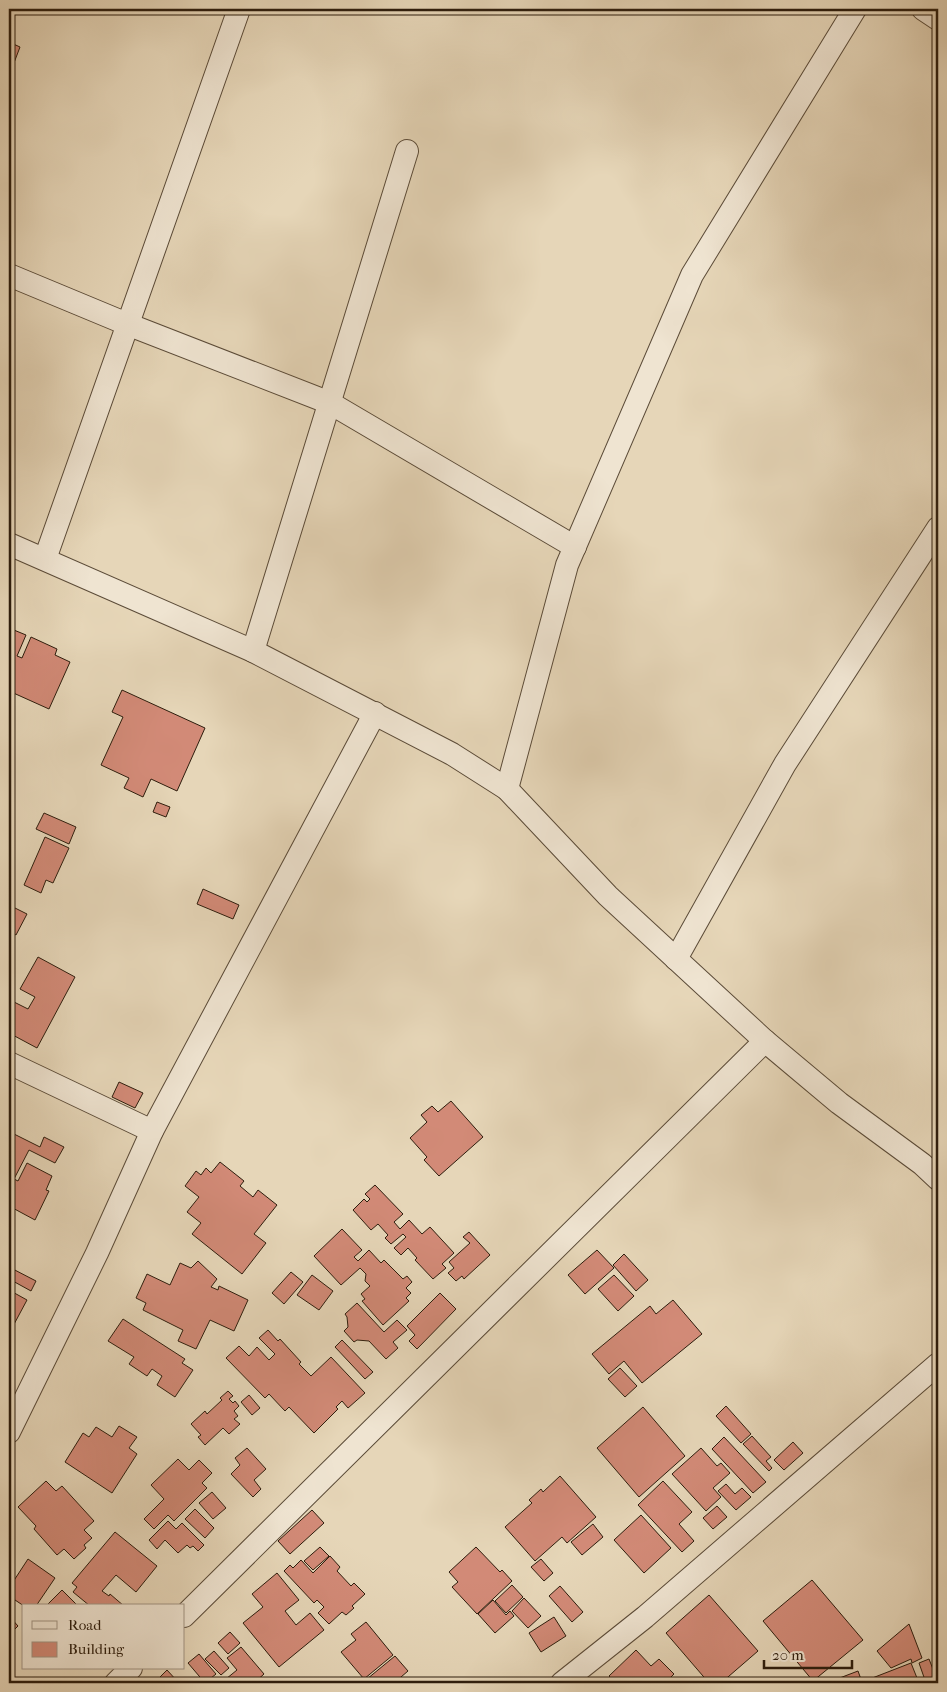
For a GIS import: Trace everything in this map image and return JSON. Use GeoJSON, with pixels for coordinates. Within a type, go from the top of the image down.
{"type":"FeatureCollection","features":[{"type":"Feature","properties":{"kind":"street"},"geometry":{"type":"LineString","coordinates":[[45,559],[239,9]]}},
{"type":"Feature","properties":{"kind":"street"},"geometry":{"type":"LineString","coordinates":[[507,789],[567,565],[692,275],[854,9]]}},
{"type":"Feature","properties":{"kind":"street"},"geometry":{"type":"LineString","coordinates":[[923,9],[938,19]]}},
{"type":"Feature","properties":{"kind":"street"},"geometry":{"type":"LineString","coordinates":[[254,651],[407,150]]}},
{"type":"Feature","properties":{"kind":"street"},"geometry":{"type":"LineString","coordinates":[[9,275],[330,404],[575,547]]}},
{"type":"Feature","properties":{"kind":"street"},"geometry":{"type":"LineString","coordinates":[[676,959],[785,764],[938,528]]}},
{"type":"Feature","properties":{"kind":"street"},"geometry":{"type":"LineString","coordinates":[[9,544],[254,651],[452,754],[507,789],[608,896],[766,1042],[839,1103],[922,1164],[938,1180]]}},
{"type":"Feature","properties":{"kind":"street"},"geometry":{"type":"LineString","coordinates":[[9,1432],[97,1253],[152,1131],[375,713]]}},
{"type":"Feature","properties":{"kind":"street"},"geometry":{"type":"LineString","coordinates":[[185,1615],[766,1042]]}},
{"type":"Feature","properties":{"kind":"street"},"geometry":{"type":"LineString","coordinates":[[9,1063],[152,1131]]}},
{"type":"Feature","properties":{"kind":"street"},"geometry":{"type":"LineString","coordinates":[[562,1683],[652,1611],[938,1364]]}},
{"type":"Feature","properties":{"kind":"street"},"geometry":{"type":"LineString","coordinates":[[116,1683],[129,1670]]}},
{"type":"Feature","properties":{"kind":"building"},"geometry":{"type":"Polygon","coordinates":[[[9,42],[20,47],[9,76],[9,42]]]}},
{"type":"Feature","properties":{"kind":"building"},"geometry":{"type":"Polygon","coordinates":[[[9,628],[26,635],[17,656],[22,658],[31,637],[57,649],[55,655],[70,662],[49,709],[9,691],[9,628]]]}},
{"type":"Feature","properties":{"kind":"building"},"geometry":{"type":"Polygon","coordinates":[[[122,690],[205,728],[177,791],[151,779],[143,797],[124,788],[129,778],[101,765],[123,717],[112,712],[122,690]]]}},
{"type":"Feature","properties":{"kind":"building"},"geometry":{"type":"Polygon","coordinates":[[[157,802],[170,807],[166,817],[153,812],[157,802]]]}},
{"type":"Feature","properties":{"kind":"building"},"geometry":{"type":"Polygon","coordinates":[[[44,813],[76,827],[69,844],[36,829],[44,813]]]}},
{"type":"Feature","properties":{"kind":"building"},"geometry":{"type":"Polygon","coordinates":[[[45,837],[69,848],[53,883],[46,880],[41,893],[24,885],[45,837]]]}},
{"type":"Feature","properties":{"kind":"building"},"geometry":{"type":"Polygon","coordinates":[[[203,889],[239,905],[233,919],[197,904],[203,889]]]}},
{"type":"Feature","properties":{"kind":"building"},"geometry":{"type":"Polygon","coordinates":[[[11,906],[27,914],[16,935],[9,931],[9,909],[11,906]]]}},
{"type":"Feature","properties":{"kind":"building"},"geometry":{"type":"Polygon","coordinates":[[[38,957],[75,977],[37,1048],[9,1033],[9,1011],[14,1002],[28,1009],[35,997],[20,989],[38,957]]]}},
{"type":"Feature","properties":{"kind":"building"},"geometry":{"type":"Polygon","coordinates":[[[119,1082],[143,1093],[135,1108],[112,1097],[119,1082]]]}},
{"type":"Feature","properties":{"kind":"building"},"geometry":{"type":"Polygon","coordinates":[[[451,1101],[483,1137],[439,1176],[424,1160],[427,1157],[410,1138],[427,1122],[421,1115],[432,1106],[438,1112],[451,1101]]]}},
{"type":"Feature","properties":{"kind":"building"},"geometry":{"type":"Polygon","coordinates":[[[12,1133],[40,1147],[44,1137],[64,1147],[55,1163],[29,1150],[14,1179],[18,1181],[27,1163],[52,1176],[46,1190],[49,1191],[35,1220],[9,1206],[9,1140],[12,1133]]]}},
{"type":"Feature","properties":{"kind":"building"},"geometry":{"type":"Polygon","coordinates":[[[220,1162],[244,1181],[240,1186],[253,1197],[258,1190],[277,1205],[254,1234],[266,1243],[242,1274],[192,1234],[201,1223],[187,1212],[199,1197],[185,1186],[196,1171],[201,1175],[206,1168],[211,1173],[220,1162]]]}},
{"type":"Feature","properties":{"kind":"building"},"geometry":{"type":"Polygon","coordinates":[[[375,1185],[403,1214],[394,1222],[400,1229],[409,1220],[422,1234],[430,1227],[454,1253],[442,1264],[446,1268],[433,1279],[415,1260],[417,1258],[408,1248],[401,1255],[394,1248],[406,1237],[403,1234],[391,1244],[385,1238],[388,1235],[378,1224],[371,1230],[353,1210],[364,1199],[367,1202],[370,1199],[365,1194],[375,1185]]]}},
{"type":"Feature","properties":{"kind":"building"},"geometry":{"type":"Polygon","coordinates":[[[342,1229],[362,1250],[354,1257],[358,1261],[369,1250],[381,1263],[384,1260],[403,1279],[407,1276],[412,1282],[406,1288],[411,1293],[406,1298],[409,1301],[383,1325],[362,1301],[365,1299],[361,1294],[370,1286],[365,1281],[366,1274],[360,1268],[341,1285],[314,1256],[342,1229]]]}},
{"type":"Feature","properties":{"kind":"building"},"geometry":{"type":"Polygon","coordinates":[[[469,1232],[490,1255],[464,1279],[462,1276],[456,1281],[448,1273],[454,1268],[449,1262],[470,1243],[463,1237],[469,1232]]]}},
{"type":"Feature","properties":{"kind":"building"},"geometry":{"type":"Polygon","coordinates":[[[597,1250],[614,1268],[585,1294],[568,1275],[597,1250]]]}},
{"type":"Feature","properties":{"kind":"building"},"geometry":{"type":"Polygon","coordinates":[[[624,1254],[648,1280],[636,1291],[613,1265],[624,1254]]]}},
{"type":"Feature","properties":{"kind":"building"},"geometry":{"type":"Polygon","coordinates":[[[198,1261],[217,1279],[211,1287],[218,1290],[219,1286],[248,1300],[234,1331],[210,1320],[196,1349],[178,1341],[183,1330],[143,1310],[146,1303],[136,1298],[147,1274],[170,1285],[180,1263],[191,1268],[198,1261]]]}},
{"type":"Feature","properties":{"kind":"building"},"geometry":{"type":"Polygon","coordinates":[[[9,1267],[36,1281],[31,1291],[11,1280],[9,1285],[9,1267]]]}},
{"type":"Feature","properties":{"kind":"building"},"geometry":{"type":"Polygon","coordinates":[[[291,1272],[303,1282],[284,1304],[272,1293],[291,1272]]]}},
{"type":"Feature","properties":{"kind":"building"},"geometry":{"type":"Polygon","coordinates":[[[312,1275],[333,1291],[319,1310],[297,1295],[312,1275]]]}},
{"type":"Feature","properties":{"kind":"building"},"geometry":{"type":"Polygon","coordinates":[[[614,1275],[634,1296],[618,1311],[598,1289],[614,1275]]]}},
{"type":"Feature","properties":{"kind":"building"},"geometry":{"type":"Polygon","coordinates":[[[9,1290],[27,1300],[12,1328],[9,1326],[9,1290]]]}},
{"type":"Feature","properties":{"kind":"building"},"geometry":{"type":"Polygon","coordinates":[[[440,1293],[456,1309],[417,1349],[409,1341],[415,1335],[407,1326],[440,1293]]]}},
{"type":"Feature","properties":{"kind":"building"},"geometry":{"type":"Polygon","coordinates":[[[673,1300],[702,1334],[642,1383],[624,1361],[609,1374],[592,1354],[650,1306],[656,1314],[673,1300]]]}},
{"type":"Feature","properties":{"kind":"building"},"geometry":{"type":"Polygon","coordinates":[[[357,1303],[384,1332],[397,1320],[407,1330],[393,1342],[398,1348],[386,1359],[369,1341],[357,1340],[354,1342],[344,1331],[348,1327],[345,1314],[357,1303]]]}},
{"type":"Feature","properties":{"kind":"building"},"geometry":{"type":"Polygon","coordinates":[[[123,1319],[185,1359],[182,1363],[193,1370],[175,1397],[157,1385],[162,1376],[152,1369],[147,1376],[129,1364],[134,1357],[108,1341],[123,1319]]]}},
{"type":"Feature","properties":{"kind":"building"},"geometry":{"type":"Polygon","coordinates":[[[268,1330],[278,1341],[280,1339],[311,1376],[331,1357],[365,1393],[348,1408],[342,1401],[336,1407],[338,1409],[314,1433],[289,1407],[285,1411],[269,1394],[265,1398],[226,1358],[239,1346],[249,1356],[257,1347],[269,1360],[275,1354],[259,1338],[268,1330]]]}},
{"type":"Feature","properties":{"kind":"building"},"geometry":{"type":"Polygon","coordinates":[[[342,1340],[373,1372],[365,1379],[335,1347],[342,1340]]]}},
{"type":"Feature","properties":{"kind":"building"},"geometry":{"type":"Polygon","coordinates":[[[620,1368],[637,1386],[625,1397],[608,1379],[620,1368]]]}},
{"type":"Feature","properties":{"kind":"building"},"geometry":{"type":"Polygon","coordinates":[[[228,1391],[233,1396],[229,1399],[233,1403],[235,1401],[239,1406],[234,1411],[238,1416],[234,1419],[240,1424],[229,1434],[223,1428],[205,1445],[198,1437],[201,1435],[191,1424],[205,1411],[207,1414],[222,1400],[220,1398],[228,1391]]]}},
{"type":"Feature","properties":{"kind":"building"},"geometry":{"type":"Polygon","coordinates":[[[249,1395],[260,1408],[252,1415],[241,1402],[249,1395]]]}},
{"type":"Feature","properties":{"kind":"building"},"geometry":{"type":"Polygon","coordinates":[[[726,1406],[751,1434],[741,1443],[716,1416],[726,1406]]]}},
{"type":"Feature","properties":{"kind":"building"},"geometry":{"type":"Polygon","coordinates":[[[643,1407],[685,1456],[639,1497],[597,1448],[643,1407]]]}},
{"type":"Feature","properties":{"kind":"building"},"geometry":{"type":"Polygon","coordinates":[[[119,1426],[137,1437],[129,1448],[137,1454],[112,1493],[65,1462],[83,1433],[89,1437],[96,1427],[112,1437],[119,1426]]]}},
{"type":"Feature","properties":{"kind":"building"},"geometry":{"type":"Polygon","coordinates":[[[752,1436],[771,1457],[766,1461],[772,1468],[769,1471],[743,1444],[752,1436]]]}},
{"type":"Feature","properties":{"kind":"building"},"geometry":{"type":"Polygon","coordinates":[[[724,1437],[766,1482],[753,1493],[712,1449],[724,1437]]]}},
{"type":"Feature","properties":{"kind":"building"},"geometry":{"type":"Polygon","coordinates":[[[793,1442],[803,1453],[784,1470],[774,1460],[793,1442]]]}},
{"type":"Feature","properties":{"kind":"building"},"geometry":{"type":"Polygon","coordinates":[[[247,1448],[266,1469],[254,1480],[261,1489],[253,1497],[231,1474],[240,1465],[235,1458],[247,1448]]]}},
{"type":"Feature","properties":{"kind":"building"},"geometry":{"type":"Polygon","coordinates":[[[701,1448],[717,1466],[721,1463],[730,1473],[713,1488],[721,1497],[706,1511],[672,1474],[701,1448]]]}},
{"type":"Feature","properties":{"kind":"building"},"geometry":{"type":"Polygon","coordinates":[[[178,1459],[189,1470],[199,1460],[212,1473],[202,1483],[207,1488],[174,1521],[168,1515],[154,1529],[144,1519],[164,1499],[151,1485],[178,1459]]]}},
{"type":"Feature","properties":{"kind":"building"},"geometry":{"type":"Polygon","coordinates":[[[560,1476],[596,1517],[567,1543],[562,1537],[535,1561],[505,1527],[532,1503],[529,1500],[541,1489],[543,1492],[560,1476]]]}},
{"type":"Feature","properties":{"kind":"building"},"geometry":{"type":"Polygon","coordinates":[[[46,1481],[56,1491],[62,1486],[94,1521],[84,1530],[92,1538],[84,1545],[86,1548],[74,1559],[64,1549],[57,1555],[34,1529],[36,1526],[18,1507],[46,1481]]]}},
{"type":"Feature","properties":{"kind":"building"},"geometry":{"type":"Polygon","coordinates":[[[663,1481],[692,1512],[679,1524],[694,1541],[682,1552],[638,1505],[663,1481]]]}},
{"type":"Feature","properties":{"kind":"building"},"geometry":{"type":"Polygon","coordinates":[[[726,1484],[735,1494],[742,1488],[751,1497],[736,1510],[718,1491],[726,1484]]]}},
{"type":"Feature","properties":{"kind":"building"},"geometry":{"type":"Polygon","coordinates":[[[212,1492],[226,1508],[213,1519],[199,1503],[212,1492]]]}},
{"type":"Feature","properties":{"kind":"building"},"geometry":{"type":"Polygon","coordinates":[[[717,1506],[727,1517],[713,1529],[703,1518],[717,1506]]]}},
{"type":"Feature","properties":{"kind":"building"},"geometry":{"type":"Polygon","coordinates":[[[195,1509],[214,1528],[205,1538],[185,1519],[195,1509]]]}},
{"type":"Feature","properties":{"kind":"building"},"geometry":{"type":"Polygon","coordinates":[[[312,1510],[324,1523],[290,1554],[278,1541],[312,1510]]]}},
{"type":"Feature","properties":{"kind":"building"},"geometry":{"type":"Polygon","coordinates":[[[641,1515],[671,1548],[644,1573],[614,1540],[641,1515]]]}},
{"type":"Feature","properties":{"kind":"building"},"geometry":{"type":"Polygon","coordinates":[[[168,1521],[176,1529],[182,1523],[204,1545],[198,1551],[193,1546],[190,1548],[187,1545],[178,1553],[165,1540],[157,1549],[149,1540],[168,1521]]]}},
{"type":"Feature","properties":{"kind":"building"},"geometry":{"type":"Polygon","coordinates":[[[593,1524],[603,1537],[582,1555],[571,1542],[593,1524]]]}},
{"type":"Feature","properties":{"kind":"building"},"geometry":{"type":"Polygon","coordinates":[[[115,1532],[157,1566],[136,1592],[116,1575],[102,1591],[109,1596],[110,1594],[122,1604],[88,1604],[73,1592],[77,1587],[72,1583],[115,1532]]]}},
{"type":"Feature","properties":{"kind":"building"},"geometry":{"type":"Polygon","coordinates":[[[320,1547],[329,1556],[313,1570],[304,1561],[320,1547]]]}},
{"type":"Feature","properties":{"kind":"building"},"geometry":{"type":"Polygon","coordinates":[[[476,1547],[500,1572],[502,1570],[512,1581],[477,1614],[452,1587],[458,1582],[449,1572],[476,1547]]]}},
{"type":"Feature","properties":{"kind":"building"},"geometry":{"type":"Polygon","coordinates":[[[330,1556],[340,1567],[337,1571],[351,1586],[354,1583],[365,1594],[352,1606],[354,1608],[346,1615],[342,1612],[329,1624],[318,1613],[324,1607],[317,1600],[314,1603],[284,1571],[290,1565],[293,1568],[301,1560],[313,1573],[330,1556]]]}},
{"type":"Feature","properties":{"kind":"building"},"geometry":{"type":"Polygon","coordinates":[[[28,1559],[55,1578],[37,1604],[22,1605],[9,1596],[9,1588],[28,1559]]]}},
{"type":"Feature","properties":{"kind":"building"},"geometry":{"type":"Polygon","coordinates":[[[541,1559],[553,1573],[544,1581],[531,1567],[541,1559]]]}},
{"type":"Feature","properties":{"kind":"building"},"geometry":{"type":"Polygon","coordinates":[[[277,1573],[299,1600],[285,1611],[296,1625],[310,1613],[324,1630],[279,1667],[243,1623],[263,1607],[252,1594],[277,1573]]]}},
{"type":"Feature","properties":{"kind":"building"},"geometry":{"type":"Polygon","coordinates":[[[812,1580],[863,1640],[813,1681],[763,1621],[812,1580]]]}},
{"type":"Feature","properties":{"kind":"building"},"geometry":{"type":"Polygon","coordinates":[[[512,1585],[523,1597],[506,1613],[495,1601],[512,1585]]]}},
{"type":"Feature","properties":{"kind":"building"},"geometry":{"type":"Polygon","coordinates":[[[560,1586],[583,1612],[572,1622],[549,1596],[560,1586]]]}},
{"type":"Feature","properties":{"kind":"building"},"geometry":{"type":"Polygon","coordinates":[[[62,1590],[76,1604],[48,1604],[62,1590]]]}},
{"type":"Feature","properties":{"kind":"building"},"geometry":{"type":"Polygon","coordinates":[[[709,1595],[758,1651],[721,1683],[709,1683],[666,1633],[709,1595]]]}},
{"type":"Feature","properties":{"kind":"building"},"geometry":{"type":"Polygon","coordinates":[[[524,1598],[541,1616],[528,1628],[512,1611],[524,1598]]]}},
{"type":"Feature","properties":{"kind":"building"},"geometry":{"type":"Polygon","coordinates":[[[493,1600],[506,1615],[510,1611],[514,1616],[495,1633],[478,1614],[493,1600]]]}},
{"type":"Feature","properties":{"kind":"building"},"geometry":{"type":"Polygon","coordinates":[[[9,1616],[18,1626],[9,1635],[9,1616]]]}},
{"type":"Feature","properties":{"kind":"building"},"geometry":{"type":"Polygon","coordinates":[[[554,1617],[566,1636],[541,1652],[529,1633],[554,1617]]]}},
{"type":"Feature","properties":{"kind":"building"},"geometry":{"type":"Polygon","coordinates":[[[366,1622],[393,1655],[364,1679],[341,1652],[356,1640],[351,1634],[366,1622]]]}},
{"type":"Feature","properties":{"kind":"building"},"geometry":{"type":"Polygon","coordinates":[[[909,1624],[922,1658],[912,1663],[911,1659],[891,1668],[877,1651],[909,1624]]]}},
{"type":"Feature","properties":{"kind":"building"},"geometry":{"type":"Polygon","coordinates":[[[230,1632],[240,1643],[228,1654],[218,1643],[230,1632]]]}},
{"type":"Feature","properties":{"kind":"building"},"geometry":{"type":"Polygon","coordinates":[[[241,1647],[264,1674],[254,1683],[221,1683],[237,1670],[227,1658],[241,1647]]]}},
{"type":"Feature","properties":{"kind":"building"},"geometry":{"type":"Polygon","coordinates":[[[636,1650],[651,1666],[659,1659],[674,1674],[666,1682],[668,1683],[616,1683],[609,1676],[636,1650]]]}},
{"type":"Feature","properties":{"kind":"building"},"geometry":{"type":"Polygon","coordinates":[[[214,1651],[229,1668],[221,1675],[205,1659],[214,1651]]]}},
{"type":"Feature","properties":{"kind":"building"},"geometry":{"type":"Polygon","coordinates":[[[199,1654],[216,1674],[205,1683],[188,1663],[199,1654]]]}},
{"type":"Feature","properties":{"kind":"building"},"geometry":{"type":"Polygon","coordinates":[[[395,1656],[408,1671],[394,1683],[370,1683],[367,1679],[395,1656]]]}},
{"type":"Feature","properties":{"kind":"building"},"geometry":{"type":"Polygon","coordinates":[[[929,1659],[938,1683],[926,1683],[919,1663],[929,1659]]]}},
{"type":"Feature","properties":{"kind":"building"},"geometry":{"type":"Polygon","coordinates":[[[911,1663],[919,1683],[838,1683],[837,1679],[858,1671],[862,1682],[911,1663]]]}},
{"type":"Feature","properties":{"kind":"building"},"geometry":{"type":"Polygon","coordinates":[[[167,1670],[178,1682],[163,1683],[159,1678],[167,1670]]]}}]}
